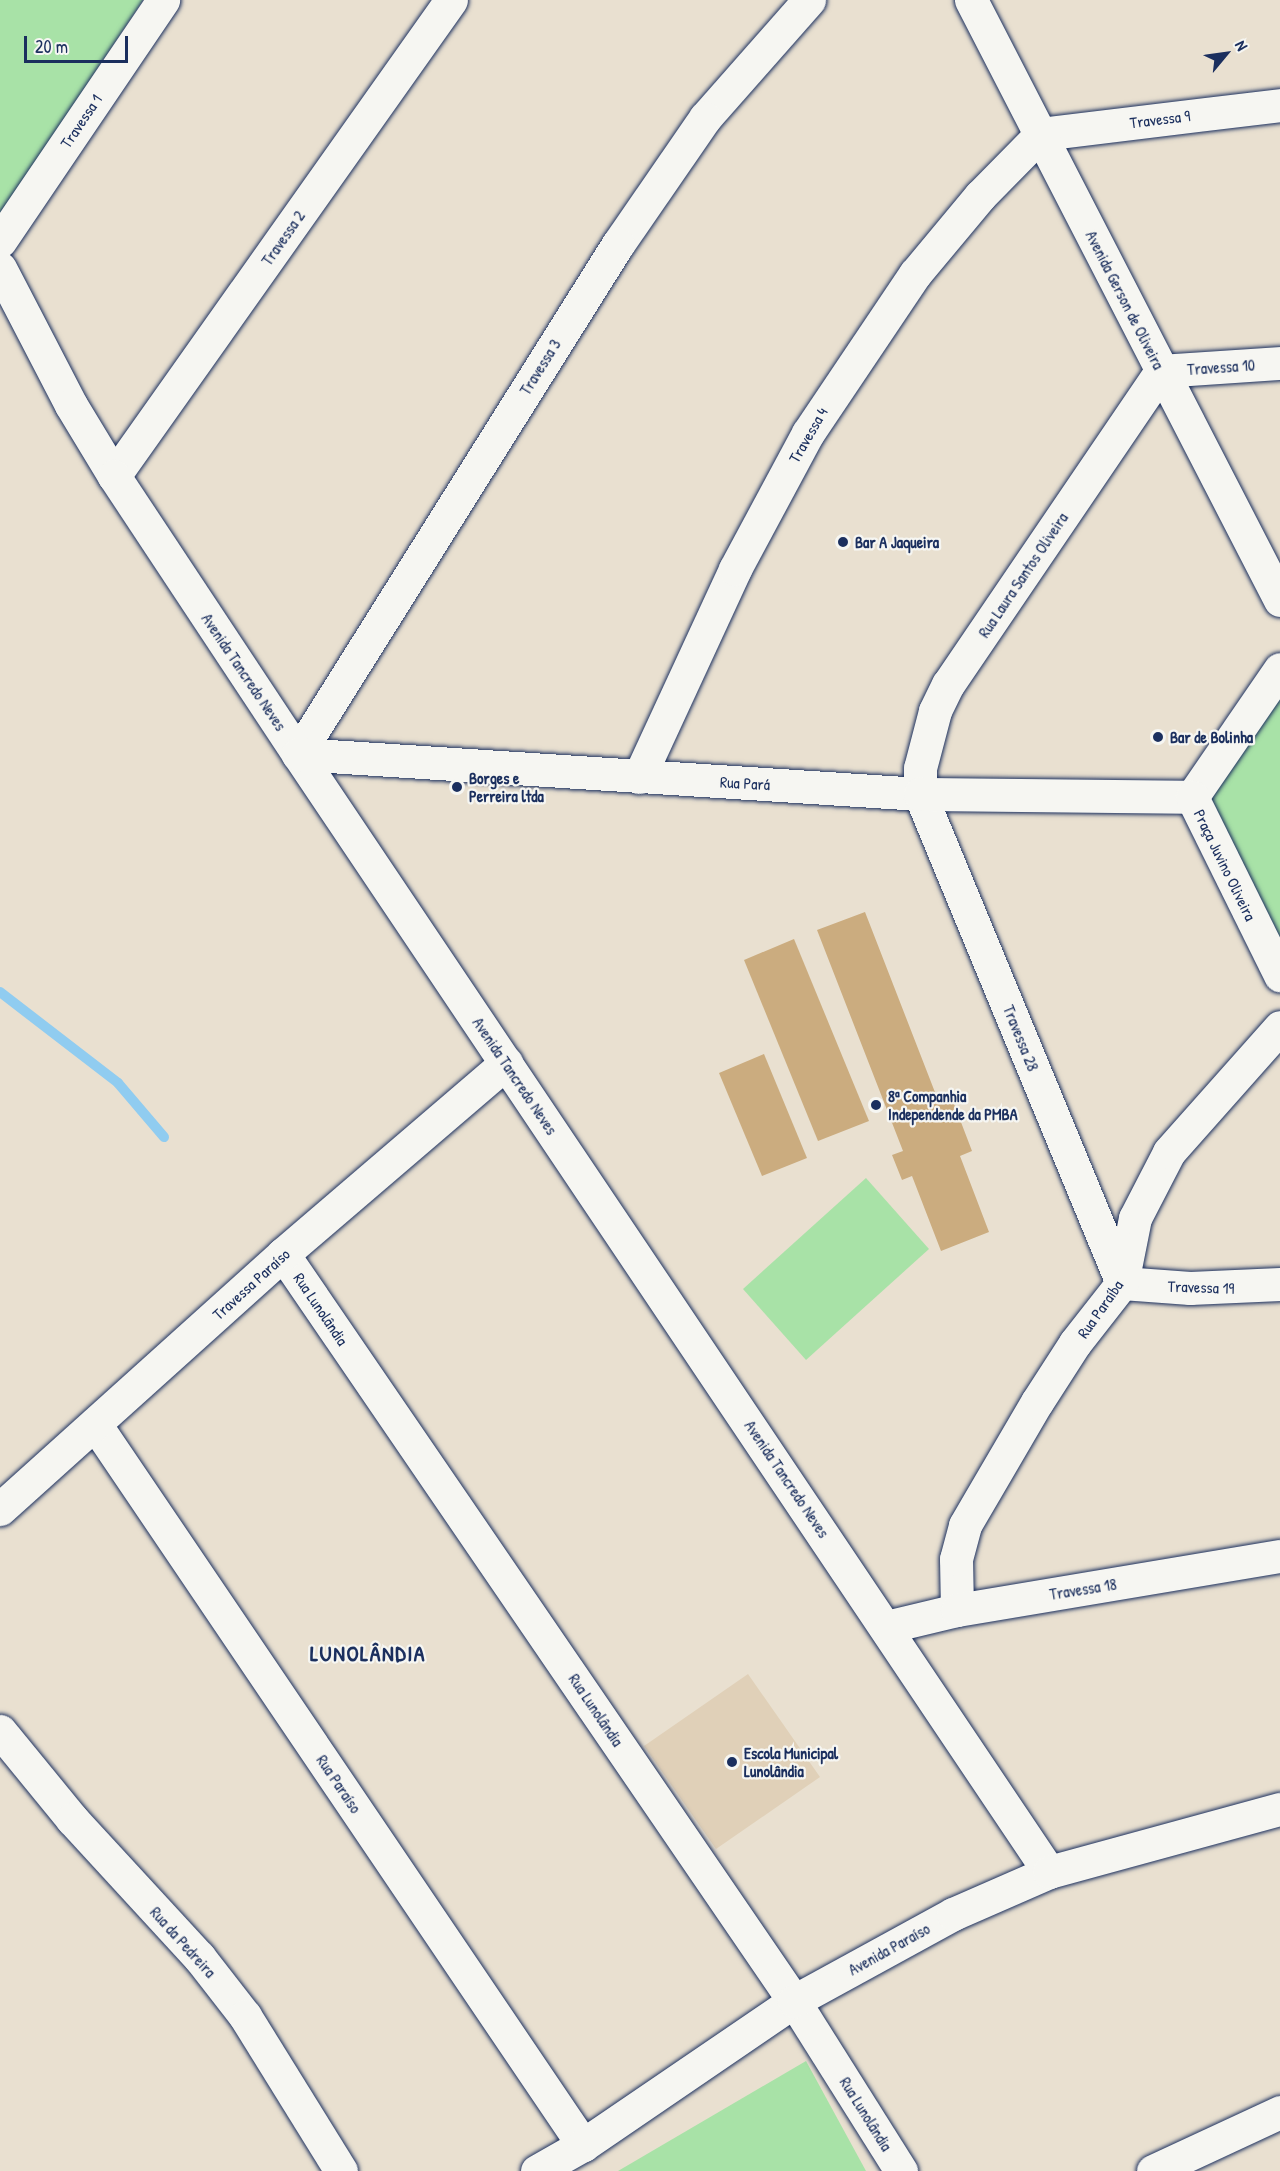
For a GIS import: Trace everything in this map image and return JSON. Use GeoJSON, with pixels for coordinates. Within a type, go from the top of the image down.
{"type":"FeatureCollection","features":[{"type":"Feature","properties":{"kind":"street","name":"Travessa 1"},"geometry":{"type":"LineString","coordinates":[[0,241],[163,0]]}},
{"type":"Feature","properties":{"kind":"street","name":"Travessa 2"},"geometry":{"type":"LineString","coordinates":[[114,476],[452,0]]}},
{"type":"Feature","properties":{"kind":"street","name":"Travessa 3"},"geometry":{"type":"LineString","coordinates":[[298,754],[618,244],[705,118],[809,0]]}},
{"type":"Feature","properties":{"kind":"street","name":"Avenida Gerson de Oliveira"},"geometry":{"type":"LineString","coordinates":[[971,0],[1280,600]]}},
{"type":"Feature","properties":{"kind":"street","name":"Travessa 9"},"geometry":{"type":"LineString","coordinates":[[1041,134],[1280,105]]}},
{"type":"Feature","properties":{"kind":"street","name":"Travessa 4"},"geometry":{"type":"LineString","coordinates":[[639,777],[735,569],[808,433],[915,274],[980,196],[1041,134]]}},
{"type":"Feature","properties":{"kind":"street","name":"Avenida Tancredo Neves"},"geometry":{"type":"LineString","coordinates":[[0,268],[71,405],[114,476],[298,754],[1049,1872]]}},
{"type":"Feature","properties":{"kind":"street","name":"Travessa 10"},"geometry":{"type":"LineString","coordinates":[[1161,371],[1280,363]]}},
{"type":"Feature","properties":{"kind":"street","name":"Rua Laura Santos Oliveira"},"geometry":{"type":"LineString","coordinates":[[920,794],[924,747],[948,684],[1161,371]]}},
{"type":"Feature","properties":{"kind":"street","name":"Praça Juvino Oliveira"},"geometry":{"type":"LineString","coordinates":[[1280,669],[1191,797],[1280,975]]}},
{"type":"Feature","properties":{"kind":"street","name":"Rua Pará"},"geometry":{"type":"LineString","coordinates":[[298,754],[920,794],[1191,797]]}},
{"type":"Feature","properties":{"kind":"street","name":"Travessa 28"},"geometry":{"type":"LineString","coordinates":[[920,794],[1122,1283]]}},
{"type":"Feature","properties":{"kind":"street","name":"Rua Paraíba"},"geometry":{"type":"LineString","coordinates":[[957,1610],[956,1559],[966,1525],[1043,1393],[1122,1283],[1135,1218],[1169,1152],[1280,1027]]}},
{"type":"Feature","properties":{"kind":"street","name":"Travessa Paraíso"},"geometry":{"type":"LineString","coordinates":[[0,1509],[284,1254],[506,1064]]}},
{"type":"Feature","properties":{"kind":"street","name":"Rua Lunolândia"},"geometry":{"type":"LineString","coordinates":[[284,1254],[795,2001],[901,2171]]}},
{"type":"Feature","properties":{"kind":"street","name":"Travessa 19"},"geometry":{"type":"LineString","coordinates":[[1122,1283],[1200,1288],[1280,1284]]}},
{"type":"Feature","properties":{"kind":"street","name":"Rua Paraíso"},"geometry":{"type":"LineString","coordinates":[[95,1424],[583,2145]]}},
{"type":"Feature","properties":{"kind":"street","name":"Travessa 18"},"geometry":{"type":"LineString","coordinates":[[886,1627],[957,1610],[1280,1556]]}},
{"type":"Feature","properties":{"kind":"street","name":"Rua da Pedreira"},"geometry":{"type":"LineString","coordinates":[[0,1731],[72,1818],[205,1965],[270,2053],[341,2171]]}},
{"type":"Feature","properties":{"kind":"street","name":"Avenida Paraíso"},"geometry":{"type":"LineString","coordinates":[[537,2171],[583,2145],[795,2001],[953,1914],[1049,1872],[1280,1809]]}},
{"type":"Feature","properties":{"kind":"street"},"geometry":{"type":"LineString","coordinates":[[1173,2167],[1280,2112]]}},
{"type":"Feature","properties":{"kind":"shaded area","name":"Escola Municipal Lunolândia"},"geometry":{"type":"Polygon","coordinates":[[[748,1674],[820,1777],[716,1849],[644,1746],[748,1674]]]}},
{"type":"Feature","properties":{"kind":"green space"},"geometry":{"type":"Polygon","coordinates":[[[0,0],[143,0],[0,215],[0,0]]]}},
{"type":"Feature","properties":{"kind":"green space"},"geometry":{"type":"Polygon","coordinates":[[[1280,679],[1280,949],[1202,797],[1280,679]]]}},
{"type":"Feature","properties":{"kind":"green space"},"geometry":{"type":"Polygon","coordinates":[[[866,1178],[929,1249],[806,1360],[743,1289],[866,1178]]]}},
{"type":"Feature","properties":{"kind":"green space"},"geometry":{"type":"Polygon","coordinates":[[[806,2061],[866,2171],[618,2171],[806,2061]]]}},
{"type":"Feature","properties":{"kind":"building"},"geometry":{"type":"Polygon","coordinates":[[[865,912],[938,1100],[951,1096],[972,1151],[960,1156],[989,1232],[941,1251],[912,1176],[902,1180],[892,1155],[903,1151],[817,930],[865,912]]]}},
{"type":"Feature","properties":{"kind":"building"},"geometry":{"type":"Polygon","coordinates":[[[794,939],[869,1121],[818,1141],[744,960],[794,939]]]}},
{"type":"Feature","properties":{"kind":"building"},"geometry":{"type":"Polygon","coordinates":[[[764,1054],[807,1158],[762,1176],[719,1073],[764,1054]]]}},
{"type":"Feature","properties":{"kind":"waterway"},"geometry":{"type":"LineString","coordinates":[[0,992],[118,1083],[164,1137]]}},
{"type":"Feature","properties":{"kind":"place","name":"Bar A Jaqueira"},"geometry":{"type":"Point","coordinates":[843,542]}},
{"type":"Feature","properties":{"kind":"place","name":"Bar de Bolinha"},"geometry":{"type":"Point","coordinates":[1158,737]}},
{"type":"Feature","properties":{"kind":"place","name":"Borges e Perreira ltda"},"geometry":{"type":"Point","coordinates":[457,787]}},
{"type":"Feature","properties":{"kind":"place","name":"8ª Companhia Independende da PMBA"},"geometry":{"type":"Point","coordinates":[876,1105]}},
{"type":"Feature","properties":{"kind":"place","name":"Escola Municipal Lunolândia"},"geometry":{"type":"Point","coordinates":[732,1762]}},
{"type":"Feature","properties":{"kind":"district","name":"LUNOLÂNDIA"},"geometry":{"type":"Point","coordinates":[368,1654]}}]}
